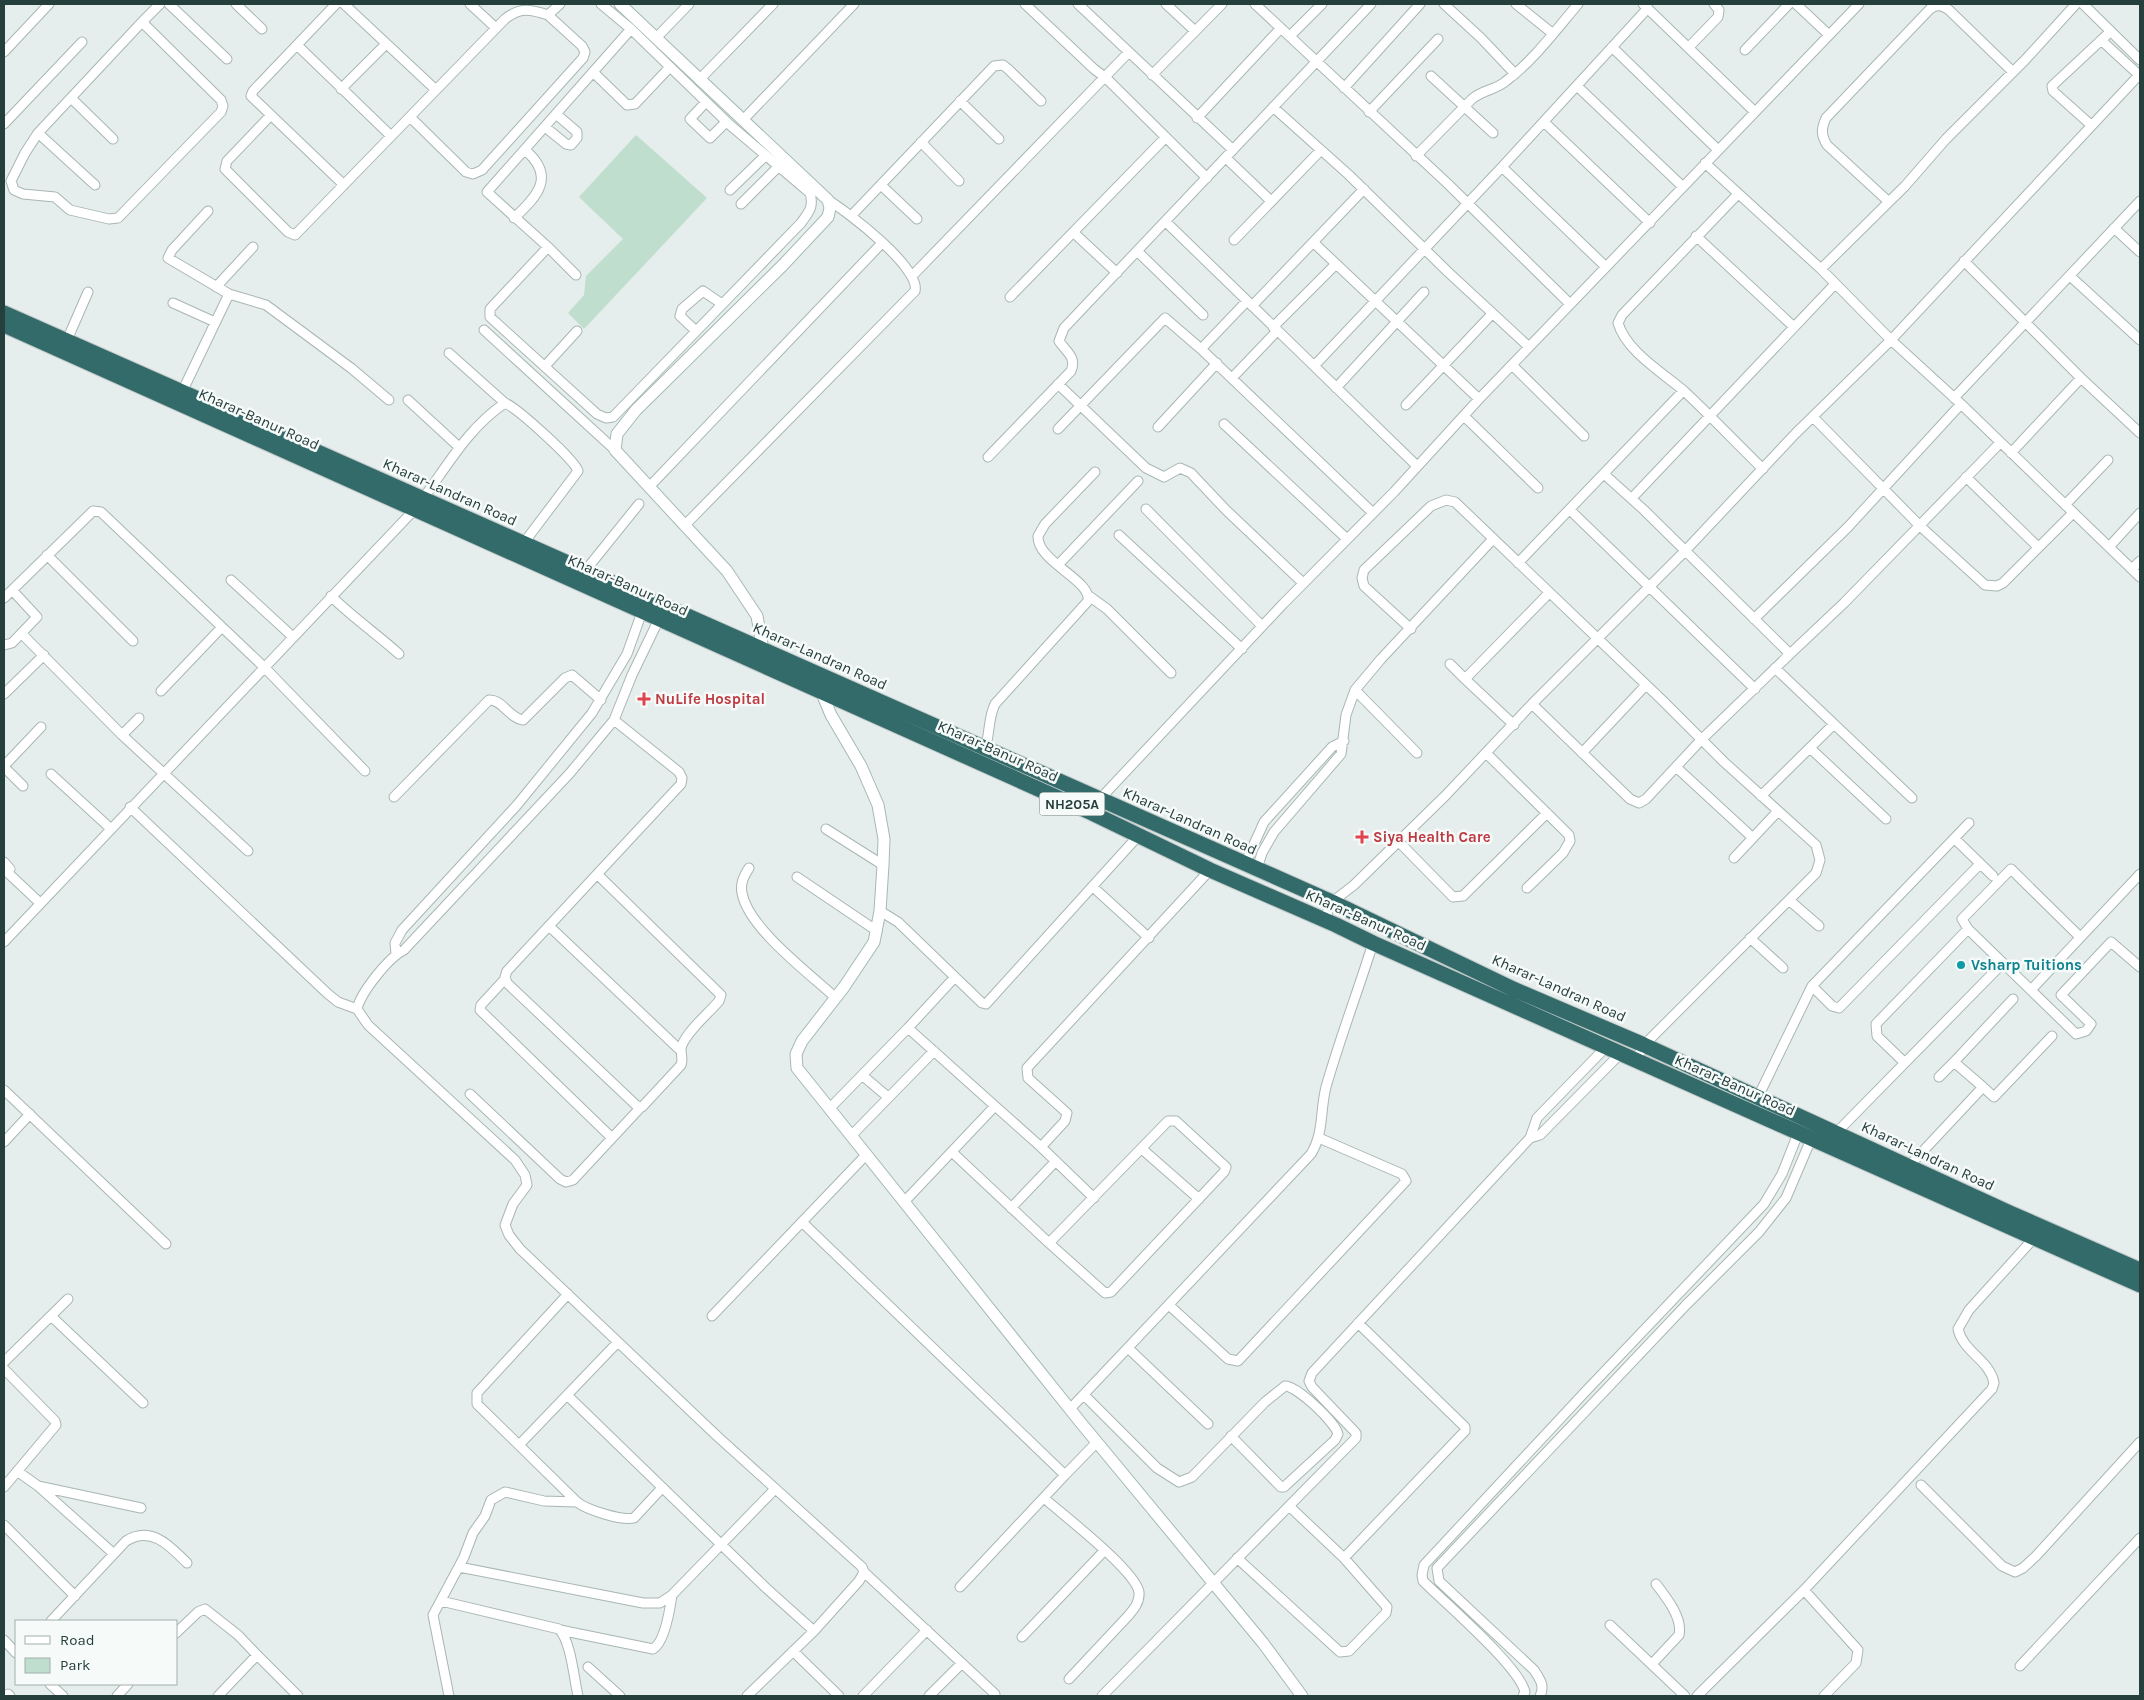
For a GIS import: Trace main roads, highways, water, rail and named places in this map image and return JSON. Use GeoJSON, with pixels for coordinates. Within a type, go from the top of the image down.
{"type":"FeatureCollection","features":[{"type":"Feature","properties":{"kind":"highway","name":"Kharar-Landran Road"},"geometry":{"type":"LineString","coordinates":[[4,313],[182,392],[420,504],[523,544],[584,571],[677,619],[763,650],[824,685],[984,749],[1096,806],[1251,867],[1332,902],[1513,989],[1644,1045],[2010,1213],[2140,1270]]}},
{"type":"Feature","properties":{"kind":"highway","name":"Kharar-Banur Road"},"geometry":{"type":"LineString","coordinates":[[4,325],[420,504],[642,612],[659,619],[677,619],[1096,806],[1139,835],[1210,870],[2140,1284]]}},
{"type":"Feature","properties":{"kind":"place","name":"NuLife Hospital"},"geometry":{"type":"Point","coordinates":[644,699]}},
{"type":"Feature","properties":{"kind":"place","name":"Siya Health Care"},"geometry":{"type":"Point","coordinates":[1362,837]}},
{"type":"Feature","properties":{"kind":"place","name":"Vsharp Tuitions"},"geometry":{"type":"Point","coordinates":[1961,965]}}]}
